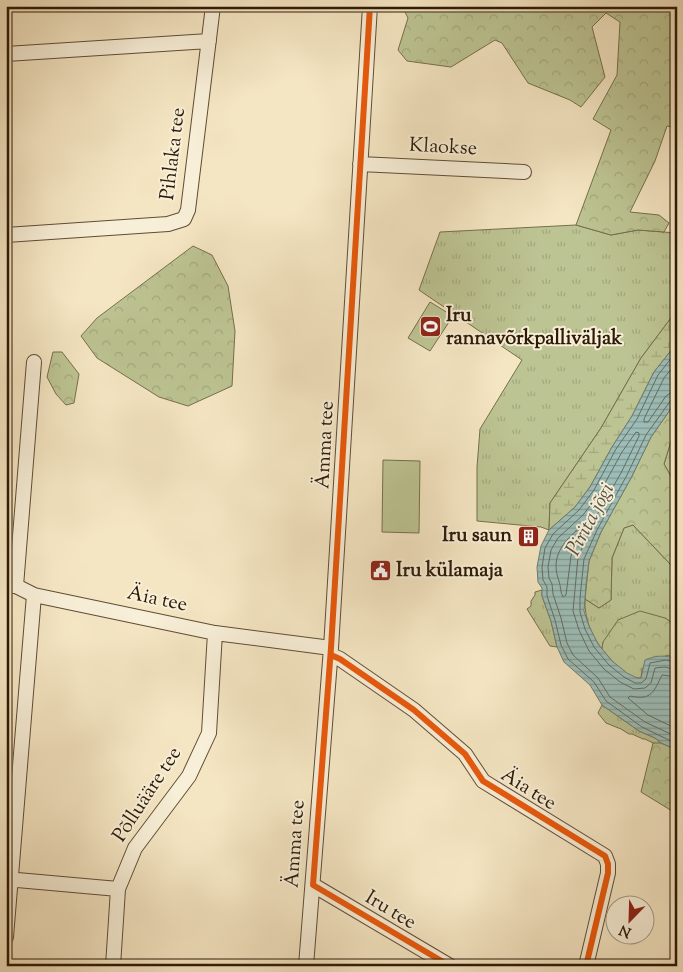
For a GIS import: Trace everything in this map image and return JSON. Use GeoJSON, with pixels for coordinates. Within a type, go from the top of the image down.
{"type":"FeatureCollection","features":[{"type":"Feature","properties":{"kind":"street","name":"Pihlaka tee"},"geometry":{"type":"LineString","coordinates":[[6,235],[168,224],[184,219],[188,210],[213,6]]}},
{"type":"Feature","properties":{"kind":"street","name":"Ämma tee"},"geometry":{"type":"LineString","coordinates":[[306,966],[331,652],[370,6]]}},
{"type":"Feature","properties":{"kind":"street"},"geometry":{"type":"LineString","coordinates":[[6,54],[209,41]]}},
{"type":"Feature","properties":{"kind":"street","name":"Klaokse"},"geometry":{"type":"LineString","coordinates":[[360,164],[524,172]]}},
{"type":"Feature","properties":{"kind":"street"},"geometry":{"type":"LineString","coordinates":[[11,586],[34,362]]}},
{"type":"Feature","properties":{"kind":"street","name":"Äia tee"},"geometry":{"type":"LineString","coordinates":[[11,586],[34,595],[215,633],[331,652],[414,710],[465,754],[482,781],[605,856],[608,864],[608,873],[586,966]]}},
{"type":"Feature","properties":{"kind":"street"},"geometry":{"type":"LineString","coordinates":[[6,937],[9,879],[34,595]]}},
{"type":"Feature","properties":{"kind":"street","name":"Põlluääre tee"},"geometry":{"type":"LineString","coordinates":[[113,966],[118,889],[135,848],[189,776],[209,733],[215,633]]}},
{"type":"Feature","properties":{"kind":"street"},"geometry":{"type":"LineString","coordinates":[[9,879],[118,889]]}},
{"type":"Feature","properties":{"kind":"street","name":"Iru tee"},"geometry":{"type":"LineString","coordinates":[[313,885],[450,966]]}},
{"type":"Feature","properties":{"kind":"green space"},"geometry":{"type":"Polygon","coordinates":[[[402,6],[668,6],[677,14],[677,128],[667,126],[655,161],[630,212],[659,215],[669,223],[664,232],[638,230],[611,235],[576,225],[611,130],[593,119],[617,75],[620,22],[606,13],[592,27],[605,77],[581,107],[570,100],[528,83],[502,43],[495,40],[451,67],[407,61],[398,50],[408,18],[402,6]]]}},
{"type":"Feature","properties":{"kind":"green space"},"geometry":{"type":"Polygon","coordinates":[[[576,225],[611,235],[638,230],[677,233],[677,310],[641,358],[601,428],[550,503],[549,530],[541,527],[477,521],[477,467],[480,429],[522,360],[419,290],[440,232],[576,225]]]}},
{"type":"Feature","properties":{"kind":"green space"},"geometry":{"type":"Polygon","coordinates":[[[193,246],[212,255],[228,286],[235,331],[232,386],[188,406],[159,397],[97,358],[81,336],[97,318],[193,246]]]}},
{"type":"Feature","properties":{"kind":"green space","name":"Iru rannavõrkpalliväljak"},"geometry":{"type":"Polygon","coordinates":[[[430,302],[453,316],[430,351],[408,338],[430,302]]]}},
{"type":"Feature","properties":{"kind":"green space"},"geometry":{"type":"Polygon","coordinates":[[[677,310],[677,343],[654,372],[632,416],[590,487],[575,507],[549,530],[550,503],[601,428],[641,358],[677,310]]]}},
{"type":"Feature","properties":{"kind":"green space"},"geometry":{"type":"Polygon","coordinates":[[[53,352],[62,352],[79,374],[74,403],[66,405],[56,394],[47,377],[53,352]]]}},
{"type":"Feature","properties":{"kind":"green space"},"geometry":{"type":"Polygon","coordinates":[[[677,400],[677,429],[673,435],[664,464],[677,487],[677,567],[673,567],[633,525],[624,528],[612,558],[611,600],[599,608],[585,599],[589,561],[601,532],[651,437],[677,400]]]}},
{"type":"Feature","properties":{"kind":"green space"},"geometry":{"type":"Polygon","coordinates":[[[677,429],[677,487],[664,464],[673,435],[677,429]]]}},
{"type":"Feature","properties":{"kind":"green space"},"geometry":{"type":"Polygon","coordinates":[[[383,460],[420,461],[419,533],[382,532],[383,460]]]}},
{"type":"Feature","properties":{"kind":"green space"},"geometry":{"type":"Polygon","coordinates":[[[633,525],[673,567],[677,567],[677,626],[665,618],[603,642],[602,649],[589,626],[585,599],[599,608],[611,600],[612,558],[624,528],[633,525]]]}},
{"type":"Feature","properties":{"kind":"green space"},"geometry":{"type":"Polygon","coordinates":[[[542,590],[542,596],[551,621],[557,647],[550,646],[527,609],[531,606],[535,592],[542,590]]]}},
{"type":"Feature","properties":{"kind":"green space"},"geometry":{"type":"Polygon","coordinates":[[[640,611],[665,618],[677,626],[677,659],[667,655],[642,669],[641,678],[624,672],[602,649],[603,642],[618,620],[640,611]]]}},
{"type":"Feature","properties":{"kind":"green space"},"geometry":{"type":"Polygon","coordinates":[[[602,705],[639,731],[655,738],[661,743],[655,744],[606,723],[598,713],[602,705]]]}},
{"type":"Feature","properties":{"kind":"green space"},"geometry":{"type":"Polygon","coordinates":[[[653,743],[661,743],[677,750],[677,814],[641,792],[653,743]]]}},
{"type":"Feature","properties":{"kind":"water","name":"Pirita jõgi"},"geometry":{"type":"Polygon","coordinates":[[[677,343],[677,400],[651,437],[601,532],[589,561],[584,611],[598,644],[612,661],[627,673],[641,678],[645,660],[661,656],[677,659],[677,750],[639,731],[602,705],[590,685],[564,662],[557,647],[551,621],[542,596],[542,588],[538,582],[537,567],[541,546],[549,530],[575,507],[590,487],[632,416],[654,372],[677,343]]]}},
{"type":"Feature","properties":{"kind":"cycle path"},"geometry":{"type":"LineString","coordinates":[[370,6],[331,648],[313,885],[450,966]]}},
{"type":"Feature","properties":{"kind":"cycle path"},"geometry":{"type":"LineString","coordinates":[[331,655],[340,659],[414,710],[465,754],[483,781],[605,856],[608,864],[608,873],[586,966]]}},
{"type":"Feature","properties":{"kind":"place","name":"Iru rannavõrkpalliväljak"},"geometry":{"type":"Point","coordinates":[430,327]}},
{"type":"Feature","properties":{"kind":"place","name":"Iru saun"},"geometry":{"type":"Point","coordinates":[528,536]}},
{"type":"Feature","properties":{"kind":"place","name":"Iru külamaja"},"geometry":{"type":"Point","coordinates":[380,571]}}]}
